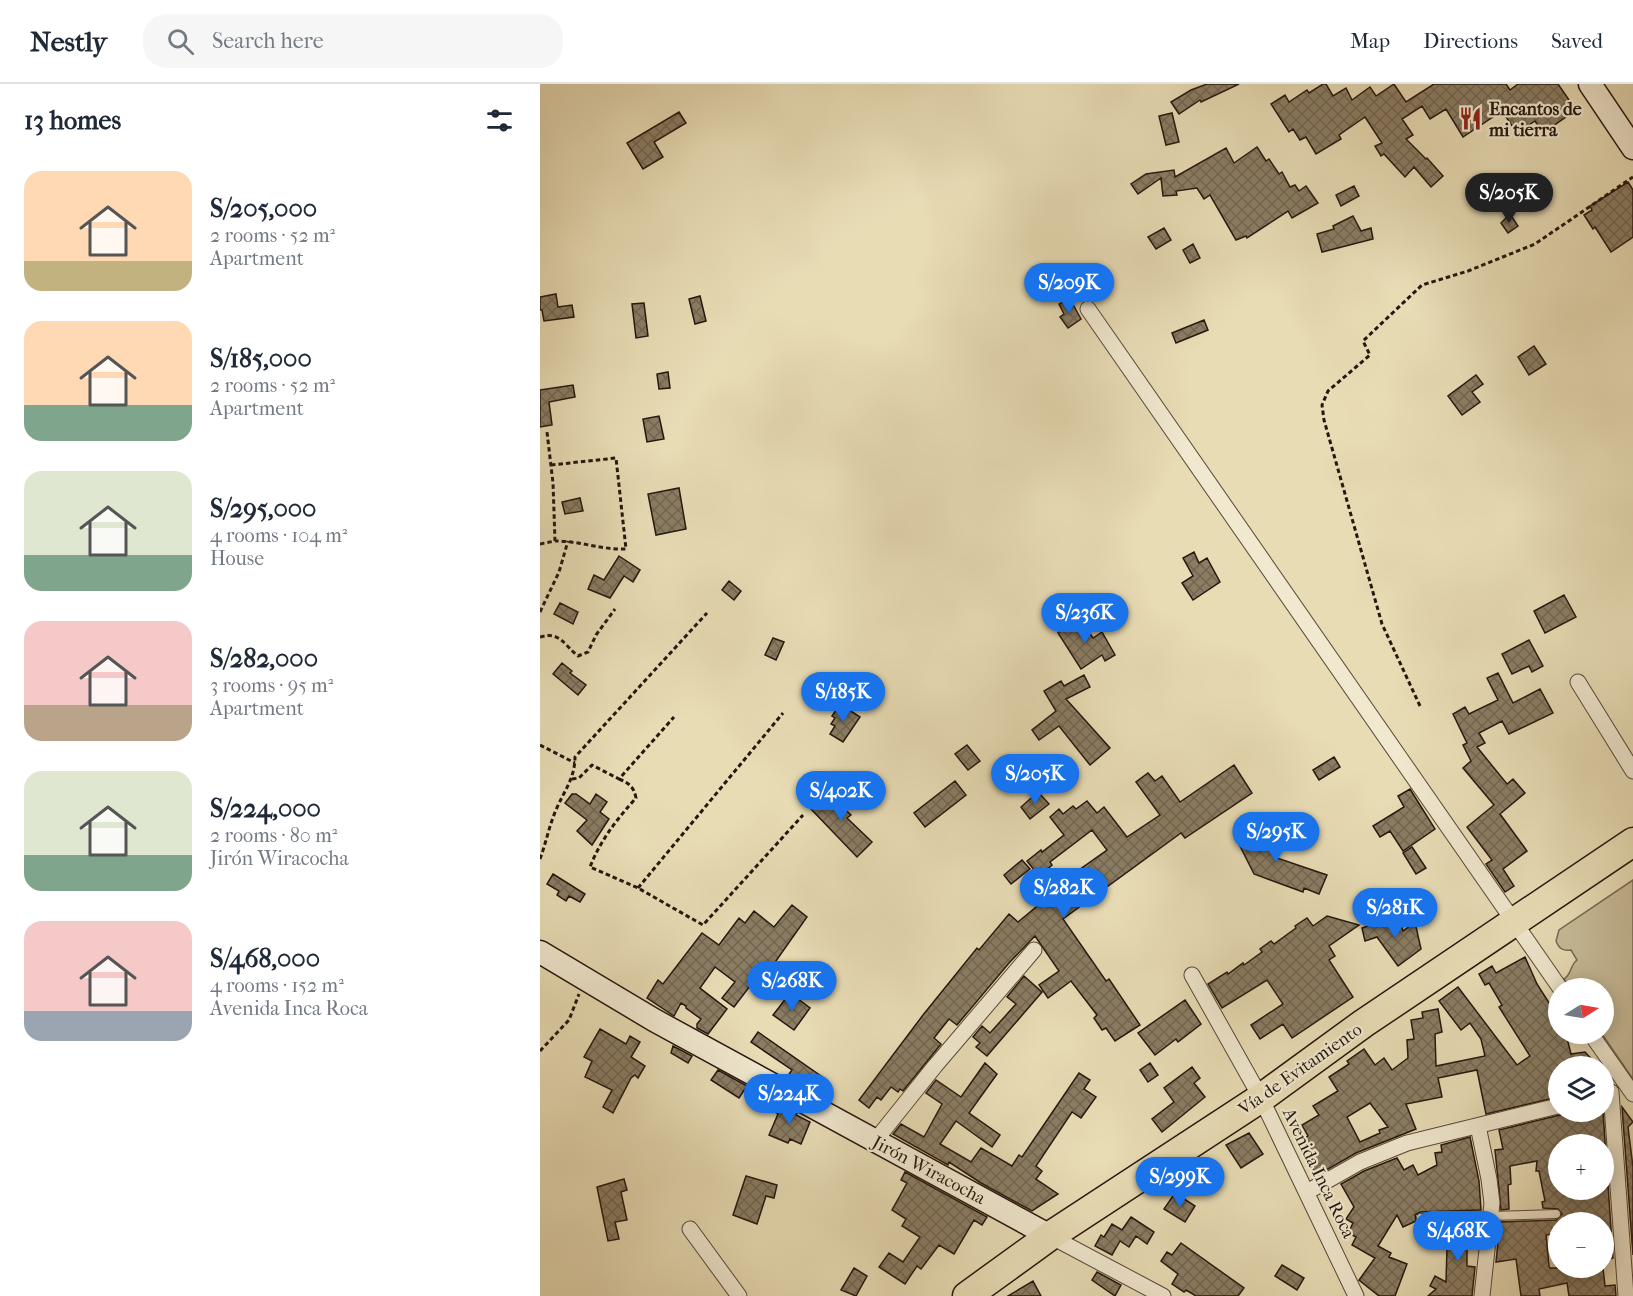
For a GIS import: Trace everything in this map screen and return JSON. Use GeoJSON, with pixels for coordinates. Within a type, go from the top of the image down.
{"type":"FeatureCollection","features":[{"type":"Feature","properties":{"kind":"highway","name":"Vía de Evitamiento"},"geometry":{"type":"LineString","coordinates":[[967,1296],[1050,1236],[1261,1098],[1365,1023],[1633,842]]}},
{"type":"Feature","properties":{"kind":"street"},"geometry":{"type":"LineString","coordinates":[[1590,84],[1633,148]]}},
{"type":"Feature","properties":{"kind":"street"},"geometry":{"type":"LineString","coordinates":[[1088,309],[1553,978]]}},
{"type":"Feature","properties":{"kind":"street"},"geometry":{"type":"LineString","coordinates":[[1578,682],[1633,771]]}},
{"type":"Feature","properties":{"kind":"street"},"geometry":{"type":"LineString","coordinates":[[875,1141],[935,1066],[1034,950]]}},
{"type":"Feature","properties":{"kind":"street","name":"Jirón Wiracocha"},"geometry":{"type":"LineString","coordinates":[[540,952],[654,1020],[1163,1296]]}},
{"type":"Feature","properties":{"kind":"street","name":"Avenida Inca Roca"},"geometry":{"type":"LineString","coordinates":[[1192,975],[1261,1098],[1356,1296]]}},
{"type":"Feature","properties":{"kind":"street"},"geometry":{"type":"LineString","coordinates":[[1599,1044],[1632,1092]]}},
{"type":"Feature","properties":{"kind":"street"},"geometry":{"type":"LineString","coordinates":[[1614,1093],[1632,1092]]}},
{"type":"Feature","properties":{"kind":"street"},"geometry":{"type":"LineString","coordinates":[[1307,1192],[1360,1162],[1407,1143],[1548,1108]]}},
{"type":"Feature","properties":{"kind":"street"},"geometry":{"type":"LineString","coordinates":[[1610,1122],[1626,1296]]}},
{"type":"Feature","properties":{"kind":"street"},"geometry":{"type":"LineString","coordinates":[[1478,1126],[1492,1203],[1482,1296]]}},
{"type":"Feature","properties":{"kind":"street"},"geometry":{"type":"LineString","coordinates":[[690,1229],[739,1296]]}},
{"type":"Feature","properties":{"kind":"lane"},"geometry":{"type":"LineString","coordinates":[[1421,1218],[1548,1214]]}},
{"type":"Feature","properties":{"kind":"path"},"geometry":{"type":"LineString","coordinates":[[1420,705],[1382,624],[1324,420],[1322,405],[1328,391],[1370,355],[1363,341],[1422,285],[1468,271],[1536,244],[1633,177]]}},
{"type":"Feature","properties":{"kind":"path"},"geometry":{"type":"LineString","coordinates":[[547,432],[555,541]]}},
{"type":"Feature","properties":{"kind":"path"},"geometry":{"type":"LineString","coordinates":[[540,544],[568,541],[607,550],[626,549],[616,458],[551,465]]}},
{"type":"Feature","properties":{"kind":"path"},"geometry":{"type":"LineString","coordinates":[[540,612],[559,572],[568,541]]}},
{"type":"Feature","properties":{"kind":"path"},"geometry":{"type":"LineString","coordinates":[[540,637],[549,634],[561,639],[568,650],[578,656],[588,652],[615,609]]}},
{"type":"Feature","properties":{"kind":"path"},"geometry":{"type":"LineString","coordinates":[[540,860],[556,810],[572,779],[575,757],[707,613]]}},
{"type":"Feature","properties":{"kind":"path"},"geometry":{"type":"LineString","coordinates":[[638,888],[783,713]]}},
{"type":"Feature","properties":{"kind":"path"},"geometry":{"type":"LineString","coordinates":[[619,778],[674,717]]}},
{"type":"Feature","properties":{"kind":"path"},"geometry":{"type":"LineString","coordinates":[[540,744],[575,763]]}},
{"type":"Feature","properties":{"kind":"path"},"geometry":{"type":"LineString","coordinates":[[572,779],[579,778],[592,765],[629,783],[634,789],[636,798],[615,823],[595,854],[590,867],[638,888],[703,925],[803,815]]}},
{"type":"Feature","properties":{"kind":"path"},"geometry":{"type":"LineString","coordinates":[[540,1051],[569,1020],[585,979]]}},
{"type":"Feature","properties":{"kind":"shaded area"},"geometry":{"type":"Polygon","coordinates":[[[1633,880],[1633,1079],[1609,1044],[1614,1044],[1614,978],[1565,978],[1577,960],[1571,950],[1558,946],[1556,941],[1559,930],[1633,880]]]}},
{"type":"Feature","properties":{"kind":"building"},"geometry":{"type":"Polygon","coordinates":[[[1207,84],[1239,84],[1201,102],[1200,100],[1179,114],[1171,102],[1207,84]]]}},
{"type":"Feature","properties":{"kind":"building"},"geometry":{"type":"Polygon","coordinates":[[[1326,84],[1333,96],[1346,88],[1352,100],[1370,87],[1376,96],[1394,84],[1406,102],[1434,84],[1506,84],[1510,90],[1518,84],[1558,84],[1576,110],[1543,133],[1535,121],[1517,133],[1502,111],[1463,137],[1446,109],[1430,119],[1422,106],[1402,119],[1413,135],[1406,139],[1443,176],[1431,187],[1414,167],[1405,177],[1384,154],[1381,156],[1375,146],[1382,143],[1365,117],[1339,135],[1341,139],[1316,154],[1306,137],[1300,140],[1293,129],[1289,132],[1271,104],[1285,95],[1289,102],[1307,90],[1309,93],[1326,84]]]}},
{"type":"Feature","properties":{"kind":"building"},"geometry":{"type":"Polygon","coordinates":[[[679,112],[686,123],[654,142],[663,157],[643,169],[627,143],[679,112]]]}},
{"type":"Feature","properties":{"kind":"building"},"geometry":{"type":"Polygon","coordinates":[[[1172,113],[1179,142],[1166,145],[1159,116],[1172,113]]]}},
{"type":"Feature","properties":{"kind":"building"},"geometry":{"type":"Polygon","coordinates":[[[1257,147],[1266,161],[1269,159],[1279,174],[1282,172],[1290,187],[1295,185],[1299,191],[1306,186],[1318,203],[1292,218],[1288,211],[1247,238],[1246,236],[1236,240],[1210,195],[1204,199],[1197,188],[1176,191],[1177,195],[1163,196],[1161,178],[1138,194],[1131,184],[1146,174],[1174,170],[1175,177],[1226,148],[1234,163],[1257,147]]]}},
{"type":"Feature","properties":{"kind":"building"},"geometry":{"type":"Polygon","coordinates":[[[1518,180],[1524,190],[1497,206],[1489,196],[1518,180]]]}},
{"type":"Feature","properties":{"kind":"building"},"geometry":{"type":"Polygon","coordinates":[[[1628,182],[1633,190],[1633,237],[1611,252],[1595,227],[1593,229],[1584,215],[1592,210],[1590,206],[1628,182]]]}},
{"type":"Feature","properties":{"kind":"building"},"geometry":{"type":"Polygon","coordinates":[[[1354,186],[1359,196],[1341,206],[1336,195],[1354,186]]]}},
{"type":"Feature","properties":{"kind":"building"},"geometry":{"type":"Polygon","coordinates":[[[1510,214],[1518,226],[1508,233],[1501,223],[1510,214]]]}},
{"type":"Feature","properties":{"kind":"building"},"geometry":{"type":"Polygon","coordinates":[[[1353,216],[1361,231],[1371,228],[1373,239],[1322,252],[1317,234],[1334,229],[1333,226],[1353,216]]]}},
{"type":"Feature","properties":{"kind":"building"},"geometry":{"type":"Polygon","coordinates":[[[1164,228],[1171,240],[1156,249],[1148,237],[1164,228]]]}},
{"type":"Feature","properties":{"kind":"building"},"geometry":{"type":"Polygon","coordinates":[[[1193,244],[1200,258],[1190,263],[1183,250],[1193,244]]]}},
{"type":"Feature","properties":{"kind":"building"},"geometry":{"type":"Polygon","coordinates":[[[556,294],[558,307],[572,305],[574,317],[544,321],[542,310],[540,310],[540,297],[556,294]]]}},
{"type":"Feature","properties":{"kind":"building"},"geometry":{"type":"Polygon","coordinates":[[[700,296],[706,321],[695,324],[689,299],[700,296]]]}},
{"type":"Feature","properties":{"kind":"building"},"geometry":{"type":"Polygon","coordinates":[[[1070,299],[1081,319],[1068,328],[1060,317],[1064,314],[1059,304],[1070,299]]]}},
{"type":"Feature","properties":{"kind":"building"},"geometry":{"type":"Polygon","coordinates":[[[644,303],[648,336],[636,338],[632,304],[644,303]]]}},
{"type":"Feature","properties":{"kind":"building"},"geometry":{"type":"Polygon","coordinates":[[[1204,320],[1208,330],[1176,343],[1172,333],[1204,320]]]}},
{"type":"Feature","properties":{"kind":"building"},"geometry":{"type":"Polygon","coordinates":[[[1534,346],[1546,364],[1529,375],[1518,357],[1534,346]]]}},
{"type":"Feature","properties":{"kind":"building"},"geometry":{"type":"Polygon","coordinates":[[[668,372],[670,388],[659,389],[657,374],[668,372]]]}},
{"type":"Feature","properties":{"kind":"building"},"geometry":{"type":"Polygon","coordinates":[[[1476,375],[1483,384],[1472,392],[1480,402],[1462,415],[1448,396],[1476,375]]]}},
{"type":"Feature","properties":{"kind":"building"},"geometry":{"type":"Polygon","coordinates":[[[573,385],[575,397],[549,402],[552,425],[540,427],[540,390],[573,385]]]}},
{"type":"Feature","properties":{"kind":"building"},"geometry":{"type":"Polygon","coordinates":[[[659,416],[664,439],[647,442],[643,419],[659,416]]]}},
{"type":"Feature","properties":{"kind":"building"},"geometry":{"type":"Polygon","coordinates":[[[679,488],[686,529],[656,535],[648,494],[679,488]]]}},
{"type":"Feature","properties":{"kind":"building"},"geometry":{"type":"Polygon","coordinates":[[[580,498],[583,511],[565,514],[562,502],[580,498]]]}},
{"type":"Feature","properties":{"kind":"building"},"geometry":{"type":"Polygon","coordinates":[[[1194,552],[1199,563],[1207,558],[1220,582],[1193,600],[1182,583],[1193,576],[1183,558],[1194,552]]]}},
{"type":"Feature","properties":{"kind":"building"},"geometry":{"type":"Polygon","coordinates":[[[619,556],[640,570],[633,582],[624,576],[610,598],[588,589],[594,575],[604,580],[619,556]]]}},
{"type":"Feature","properties":{"kind":"building"},"geometry":{"type":"Polygon","coordinates":[[[729,581],[741,591],[734,600],[722,590],[729,581]]]}},
{"type":"Feature","properties":{"kind":"building"},"geometry":{"type":"Polygon","coordinates":[[[1564,595],[1576,617],[1545,633],[1534,611],[1564,595]]]}},
{"type":"Feature","properties":{"kind":"building"},"geometry":{"type":"Polygon","coordinates":[[[560,603],[578,612],[573,624],[554,614],[560,603]]]}},
{"type":"Feature","properties":{"kind":"building"},"geometry":{"type":"Polygon","coordinates":[[[1078,617],[1093,638],[1102,632],[1115,655],[1105,661],[1102,655],[1081,669],[1058,633],[1078,617]]]}},
{"type":"Feature","properties":{"kind":"building"},"geometry":{"type":"Polygon","coordinates":[[[773,638],[784,642],[776,660],[765,655],[773,638]]]}},
{"type":"Feature","properties":{"kind":"building"},"geometry":{"type":"Polygon","coordinates":[[[1529,640],[1543,666],[1532,672],[1529,666],[1512,674],[1502,654],[1529,640]]]}},
{"type":"Feature","properties":{"kind":"building"},"geometry":{"type":"Polygon","coordinates":[[[562,663],[572,671],[570,673],[586,685],[578,695],[553,674],[562,663]]]}},
{"type":"Feature","properties":{"kind":"building"},"geometry":{"type":"Polygon","coordinates":[[[1498,673],[1513,703],[1540,689],[1553,713],[1509,734],[1502,721],[1479,733],[1485,743],[1477,747],[1507,784],[1513,779],[1525,793],[1500,814],[1527,851],[1503,869],[1514,886],[1505,892],[1486,864],[1492,860],[1467,827],[1494,805],[1463,768],[1471,761],[1463,745],[1467,743],[1453,714],[1465,707],[1469,714],[1498,700],[1487,678],[1498,673]]]}},
{"type":"Feature","properties":{"kind":"building"},"geometry":{"type":"Polygon","coordinates":[[[1084,675],[1090,687],[1066,699],[1110,748],[1090,765],[1059,726],[1039,740],[1032,730],[1056,711],[1044,691],[1061,681],[1064,686],[1084,675]]]}},
{"type":"Feature","properties":{"kind":"building"},"geometry":{"type":"Polygon","coordinates":[[[840,704],[860,717],[843,742],[830,734],[835,726],[831,724],[835,718],[832,716],[840,704]]]}},
{"type":"Feature","properties":{"kind":"building"},"geometry":{"type":"Polygon","coordinates":[[[967,745],[980,761],[968,770],[955,754],[967,745]]]}},
{"type":"Feature","properties":{"kind":"building"},"geometry":{"type":"Polygon","coordinates":[[[1334,757],[1340,767],[1319,780],[1313,770],[1334,757]]]}},
{"type":"Feature","properties":{"kind":"building"},"geometry":{"type":"Polygon","coordinates":[[[1234,765],[1252,793],[1185,838],[1181,833],[1063,919],[1106,981],[1109,979],[1140,1025],[1115,1041],[1106,1028],[1102,1030],[1094,1018],[1097,1015],[1071,981],[1048,998],[1039,985],[1059,971],[1035,936],[957,1025],[949,1019],[934,1038],[941,1044],[903,1091],[900,1089],[898,1092],[891,1087],[881,1100],[877,1097],[869,1108],[859,1100],[977,948],[979,950],[1009,914],[1018,922],[1042,902],[1040,898],[1053,888],[1056,893],[1082,874],[1079,870],[1107,850],[1092,830],[1050,862],[1052,865],[1039,876],[1027,861],[1064,835],[1050,817],[1059,809],[1063,814],[1073,806],[1076,809],[1087,801],[1097,813],[1104,807],[1127,837],[1160,815],[1136,782],[1148,773],[1155,781],[1162,776],[1180,802],[1234,765]]]}},
{"type":"Feature","properties":{"kind":"building"},"geometry":{"type":"Polygon","coordinates":[[[955,781],[966,795],[925,827],[914,813],[955,781]]]}},
{"type":"Feature","properties":{"kind":"building"},"geometry":{"type":"Polygon","coordinates":[[[837,785],[845,794],[837,802],[851,815],[847,818],[872,842],[857,857],[811,809],[837,785]]]}},
{"type":"Feature","properties":{"kind":"building"},"geometry":{"type":"Polygon","coordinates":[[[1410,789],[1435,829],[1403,851],[1390,831],[1380,837],[1373,826],[1404,807],[1398,796],[1410,789]]]}},
{"type":"Feature","properties":{"kind":"building"},"geometry":{"type":"Polygon","coordinates":[[[1038,792],[1049,804],[1030,819],[1021,807],[1038,792]]]}},
{"type":"Feature","properties":{"kind":"building"},"geometry":{"type":"Polygon","coordinates":[[[572,794],[576,794],[590,804],[596,794],[607,802],[600,812],[609,819],[592,845],[577,831],[587,820],[565,803],[572,794]]]}},
{"type":"Feature","properties":{"kind":"building"},"geometry":{"type":"Polygon","coordinates":[[[1261,823],[1277,858],[1327,875],[1319,894],[1304,888],[1303,892],[1254,874],[1235,836],[1261,823]]]}},
{"type":"Feature","properties":{"kind":"building"},"geometry":{"type":"Polygon","coordinates":[[[1412,847],[1426,868],[1416,874],[1403,853],[1412,847]]]}},
{"type":"Feature","properties":{"kind":"building"},"geometry":{"type":"Polygon","coordinates":[[[1022,860],[1030,869],[1011,884],[1004,875],[1022,860]]]}},
{"type":"Feature","properties":{"kind":"building"},"geometry":{"type":"Polygon","coordinates":[[[553,874],[585,894],[580,902],[569,896],[566,901],[557,895],[559,891],[547,884],[553,874]]]}},
{"type":"Feature","properties":{"kind":"building"},"geometry":{"type":"Polygon","coordinates":[[[792,905],[807,917],[771,968],[766,965],[734,1007],[722,998],[735,982],[715,967],[700,988],[727,1009],[708,1034],[697,1028],[701,1019],[681,1003],[674,1016],[647,998],[658,980],[663,984],[702,933],[719,945],[739,918],[745,923],[754,911],[774,927],[792,905]]]}},
{"type":"Feature","properties":{"kind":"building"},"geometry":{"type":"Polygon","coordinates":[[[1327,916],[1359,925],[1329,946],[1335,956],[1329,960],[1353,997],[1292,1038],[1283,1024],[1260,1039],[1251,1025],[1283,1004],[1267,980],[1222,1008],[1208,984],[1243,963],[1244,965],[1262,952],[1260,949],[1271,941],[1274,944],[1307,918],[1313,926],[1327,916]]]}},
{"type":"Feature","properties":{"kind":"building"},"geometry":{"type":"Polygon","coordinates":[[[1398,916],[1403,931],[1415,922],[1421,949],[1398,966],[1377,937],[1365,941],[1362,928],[1398,916]]]}},
{"type":"Feature","properties":{"kind":"building"},"geometry":{"type":"Polygon","coordinates":[[[1525,957],[1548,1001],[1548,1044],[1568,1044],[1571,1054],[1585,1052],[1589,1056],[1548,1056],[1548,1099],[1486,1114],[1477,1070],[1438,1078],[1442,1097],[1406,1104],[1416,1129],[1356,1153],[1316,1176],[1299,1141],[1308,1136],[1302,1125],[1319,1115],[1313,1106],[1338,1091],[1329,1077],[1349,1064],[1347,1061],[1364,1049],[1375,1065],[1384,1058],[1392,1070],[1408,1058],[1407,1040],[1414,1039],[1411,1020],[1423,1018],[1422,1012],[1438,1009],[1442,1032],[1435,1034],[1436,1066],[1485,1056],[1481,1039],[1470,1023],[1461,1030],[1439,1001],[1458,987],[1517,1065],[1530,1056],[1499,1007],[1502,1005],[1489,983],[1485,985],[1479,974],[1492,966],[1496,973],[1525,957]],[[1370,1103],[1347,1117],[1360,1142],[1380,1133],[1379,1130],[1388,1127],[1370,1103]]]}},
{"type":"Feature","properties":{"kind":"building"},"geometry":{"type":"Polygon","coordinates":[[[813,963],[823,972],[814,983],[804,975],[813,963]]]}},
{"type":"Feature","properties":{"kind":"building"},"geometry":{"type":"Polygon","coordinates":[[[1024,976],[1042,992],[987,1056],[976,1047],[980,1043],[973,1037],[982,1026],[990,1033],[1016,1004],[1007,997],[1024,976]]]}},
{"type":"Feature","properties":{"kind":"building"},"geometry":{"type":"Polygon","coordinates":[[[790,993],[810,1008],[794,1030],[773,1015],[790,993]]]}},
{"type":"Feature","properties":{"kind":"building"},"geometry":{"type":"Polygon","coordinates":[[[1185,1000],[1201,1024],[1178,1042],[1176,1039],[1155,1055],[1138,1033],[1185,1000]]]}},
{"type":"Feature","properties":{"kind":"building"},"geometry":{"type":"Polygon","coordinates":[[[600,1029],[626,1044],[630,1036],[640,1042],[631,1057],[645,1066],[638,1078],[635,1075],[631,1078],[613,1113],[603,1107],[612,1090],[585,1077],[592,1061],[584,1057],[600,1029]]]}},
{"type":"Feature","properties":{"kind":"building"},"geometry":{"type":"Polygon","coordinates":[[[758,1032],[821,1076],[816,1085],[804,1078],[800,1084],[787,1077],[792,1070],[751,1042],[758,1032]]]}},
{"type":"Feature","properties":{"kind":"building"},"geometry":{"type":"Polygon","coordinates":[[[673,1046],[692,1056],[688,1063],[671,1053],[673,1046]]]}},
{"type":"Feature","properties":{"kind":"building"},"geometry":{"type":"Polygon","coordinates":[[[985,1063],[997,1074],[969,1113],[1000,1135],[992,1147],[956,1121],[940,1144],[971,1162],[981,1148],[1012,1166],[1019,1155],[1022,1157],[1079,1073],[1090,1080],[1084,1089],[1096,1097],[1081,1118],[1072,1112],[1036,1166],[1042,1171],[1036,1179],[1058,1194],[1032,1211],[981,1183],[949,1162],[948,1165],[893,1134],[901,1124],[924,1137],[942,1104],[926,1093],[936,1080],[961,1097],[985,1063]]]}},
{"type":"Feature","properties":{"kind":"building"},"geometry":{"type":"Polygon","coordinates":[[[1150,1063],[1158,1075],[1148,1082],[1140,1070],[1150,1063]]]}},
{"type":"Feature","properties":{"kind":"building"},"geometry":{"type":"Polygon","coordinates":[[[1192,1067],[1200,1078],[1194,1083],[1205,1097],[1162,1132],[1152,1119],[1174,1102],[1164,1088],[1192,1067]]]}},
{"type":"Feature","properties":{"kind":"building"},"geometry":{"type":"Polygon","coordinates":[[[718,1070],[747,1086],[739,1098],[711,1080],[718,1070]]]}},
{"type":"Feature","properties":{"kind":"building"},"geometry":{"type":"Polygon","coordinates":[[[777,1102],[810,1122],[801,1144],[790,1139],[788,1143],[769,1135],[778,1114],[772,1110],[777,1102]]]}},
{"type":"Feature","properties":{"kind":"building"},"geometry":{"type":"Polygon","coordinates":[[[1622,1107],[1633,1122],[1628,1127],[1633,1167],[1633,1255],[1622,1107]]]}},
{"type":"Feature","properties":{"kind":"building"},"geometry":{"type":"Polygon","coordinates":[[[1548,1118],[1548,1122],[1604,1122],[1605,1134],[1548,1134],[1548,1200],[1609,1200],[1610,1212],[1560,1212],[1558,1209],[1543,1208],[1542,1202],[1545,1201],[1539,1171],[1536,1171],[1537,1161],[1510,1166],[1509,1209],[1501,1210],[1495,1150],[1503,1149],[1499,1130],[1548,1118]]]}},
{"type":"Feature","properties":{"kind":"building"},"geometry":{"type":"Polygon","coordinates":[[[1249,1133],[1263,1154],[1241,1168],[1226,1145],[1249,1133]]]}},
{"type":"Feature","properties":{"kind":"building"},"geometry":{"type":"Polygon","coordinates":[[[1470,1137],[1479,1181],[1481,1210],[1420,1212],[1415,1215],[1416,1221],[1403,1227],[1397,1215],[1378,1246],[1391,1253],[1389,1257],[1407,1264],[1395,1296],[1379,1296],[1359,1280],[1375,1258],[1352,1245],[1356,1237],[1348,1233],[1353,1223],[1346,1219],[1354,1207],[1341,1184],[1364,1171],[1397,1158],[1404,1170],[1413,1165],[1418,1175],[1437,1165],[1435,1153],[1442,1152],[1441,1145],[1470,1137]]]}},
{"type":"Feature","properties":{"kind":"building"},"geometry":{"type":"Polygon","coordinates":[[[905,1172],[987,1217],[982,1225],[974,1220],[954,1254],[939,1245],[921,1269],[917,1266],[905,1284],[879,1267],[889,1253],[903,1262],[920,1237],[902,1226],[906,1219],[892,1210],[907,1183],[901,1180],[905,1172]]]}},
{"type":"Feature","properties":{"kind":"building"},"geometry":{"type":"Polygon","coordinates":[[[746,1176],[777,1185],[774,1198],[766,1196],[757,1224],[733,1215],[746,1176]]]}},
{"type":"Feature","properties":{"kind":"building"},"geometry":{"type":"Polygon","coordinates":[[[624,1179],[627,1190],[621,1192],[627,1220],[615,1222],[619,1239],[608,1241],[597,1187],[624,1179]]]}},
{"type":"Feature","properties":{"kind":"building"},"geometry":{"type":"Polygon","coordinates":[[[1175,1193],[1195,1206],[1185,1222],[1164,1209],[1175,1193]]]}},
{"type":"Feature","properties":{"kind":"building"},"geometry":{"type":"Polygon","coordinates":[[[1131,1217],[1154,1232],[1147,1244],[1136,1236],[1129,1247],[1120,1241],[1112,1255],[1095,1246],[1101,1235],[1104,1237],[1112,1224],[1122,1230],[1131,1217]]]}},
{"type":"Feature","properties":{"kind":"building"},"geometry":{"type":"Polygon","coordinates":[[[1548,1220],[1548,1235],[1546,1235],[1548,1278],[1604,1278],[1605,1286],[1615,1285],[1616,1296],[1569,1296],[1567,1283],[1539,1289],[1540,1296],[1521,1296],[1516,1259],[1496,1262],[1500,1222],[1548,1220]]]}},
{"type":"Feature","properties":{"kind":"building"},"geometry":{"type":"Polygon","coordinates":[[[1480,1222],[1478,1244],[1467,1245],[1467,1266],[1475,1267],[1472,1296],[1428,1296],[1436,1289],[1430,1286],[1435,1276],[1446,1282],[1447,1247],[1452,1247],[1450,1223],[1480,1222]]]}},
{"type":"Feature","properties":{"kind":"building"},"geometry":{"type":"Polygon","coordinates":[[[1181,1243],[1244,1288],[1238,1296],[1196,1296],[1172,1284],[1178,1274],[1161,1261],[1167,1252],[1172,1255],[1181,1243]]]}},
{"type":"Feature","properties":{"kind":"building"},"geometry":{"type":"Polygon","coordinates":[[[1282,1265],[1304,1278],[1297,1290],[1275,1276],[1282,1265]]]}},
{"type":"Feature","properties":{"kind":"building"},"geometry":{"type":"Polygon","coordinates":[[[854,1268],[867,1276],[856,1296],[841,1290],[854,1268]]]}},
{"type":"Feature","properties":{"kind":"building"},"geometry":{"type":"Polygon","coordinates":[[[1097,1272],[1121,1285],[1115,1296],[1092,1280],[1097,1272]]]}},
{"type":"Feature","properties":{"kind":"building"},"geometry":{"type":"Polygon","coordinates":[[[1033,1281],[1041,1296],[1008,1296],[1033,1281]]]}},
{"type":"Feature","properties":{"kind":"place","name":"Encantos de mi tierra"},"geometry":{"type":"Point","coordinates":[1471,119]}}]}
